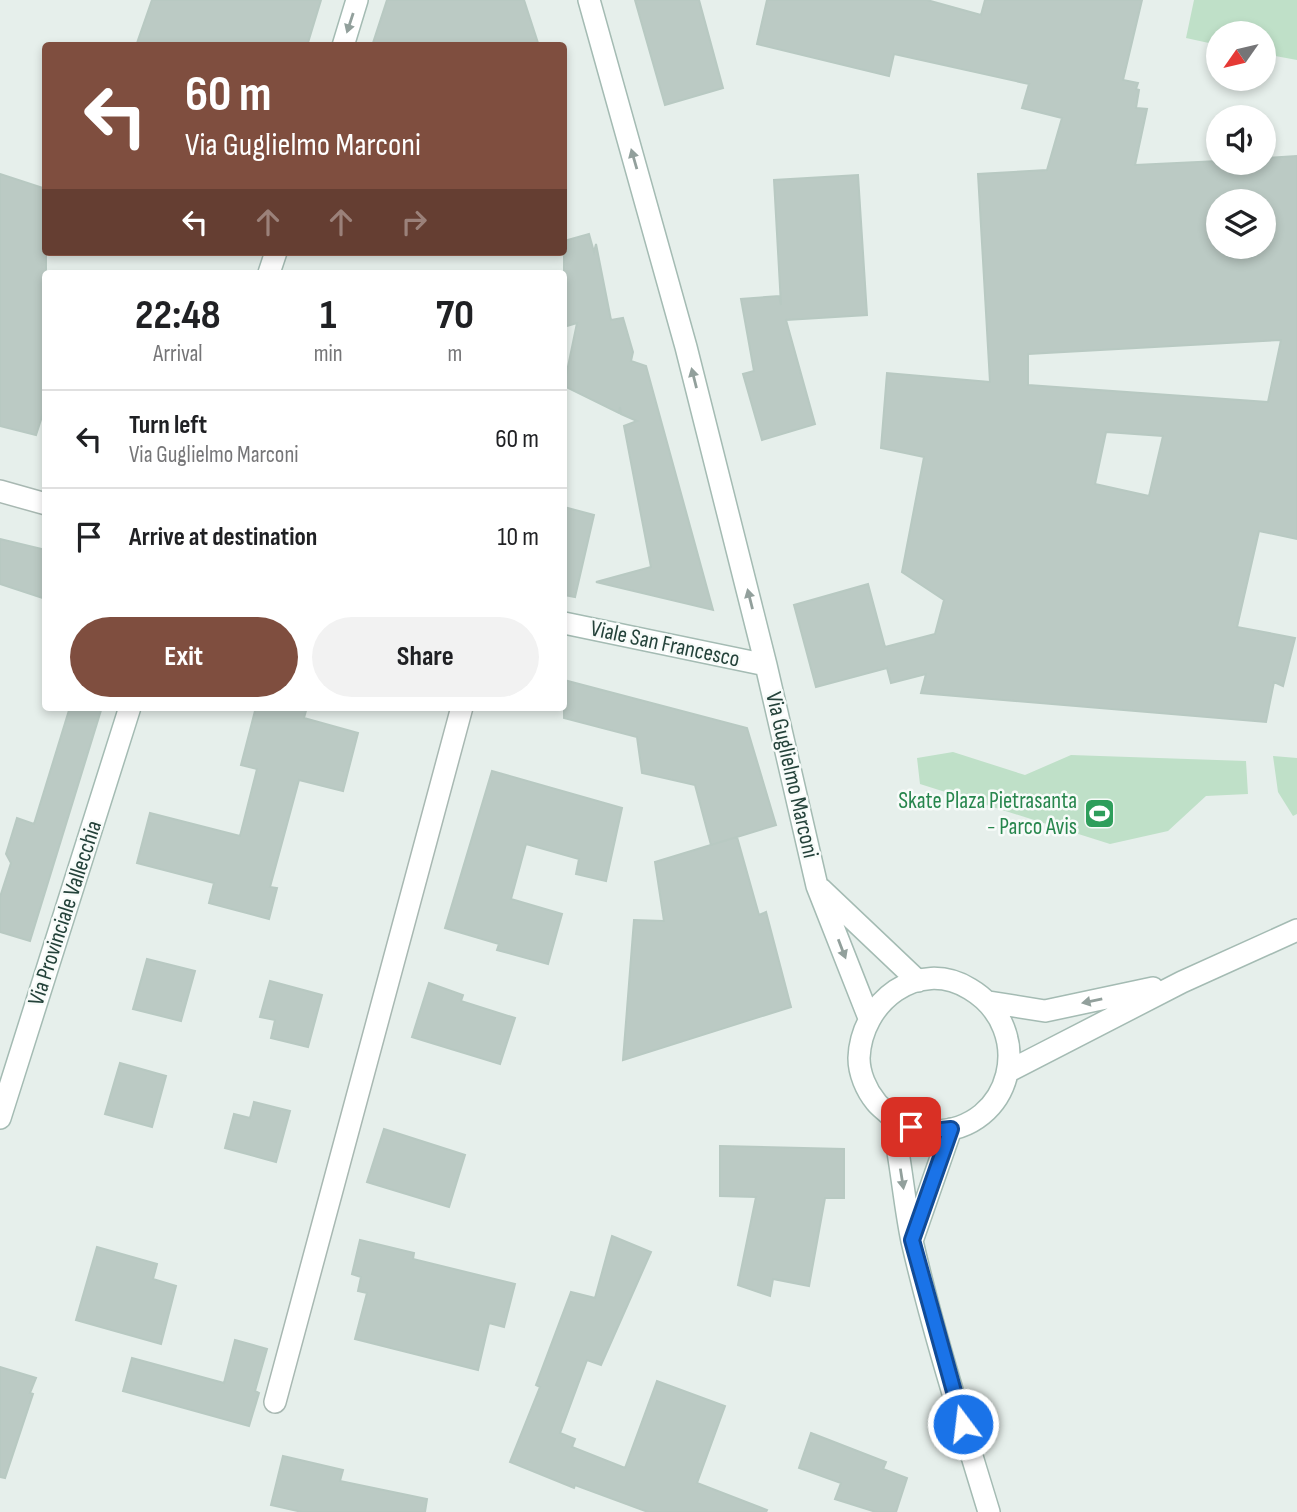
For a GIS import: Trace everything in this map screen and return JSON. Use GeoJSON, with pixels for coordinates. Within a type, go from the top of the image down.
{"type":"FeatureCollection","features":[{"type":"Feature","properties":{"kind":"street"},"geometry":{"type":"LineString","coordinates":[[344,42],[357,0]]}},
{"type":"Feature","properties":{"kind":"street","name":"Via Guglielmo Marconi"},"geometry":{"type":"LineString","coordinates":[[589,0],[686,347],[766,665],[817,886],[869,1018]]}},
{"type":"Feature","properties":{"kind":"street"},"geometry":{"type":"LineString","coordinates":[[0,491],[42,503]]}},
{"type":"Feature","properties":{"kind":"street","name":"Viale San Francesco"},"geometry":{"type":"LineString","coordinates":[[567,624],[766,665]]}},
{"type":"Feature","properties":{"kind":"street","name":"Via Provinciale Vallecchia"},"geometry":{"type":"LineString","coordinates":[[0,1118],[129,711]]}},
{"type":"Feature","properties":{"kind":"street"},"geometry":{"type":"LineString","coordinates":[[275,1402],[461,711]]}},
{"type":"Feature","properties":{"kind":"street","name":"Via Guglielmo Marconi"},"geometry":{"type":"LineString","coordinates":[[817,886],[918,981]]}},
{"type":"Feature","properties":{"kind":"street"},"geometry":{"type":"LineString","coordinates":[[1009,1071],[1182,982],[1297,930]]}},
{"type":"Feature","properties":{"kind":"street"},"geometry":{"type":"LineString","coordinates":[[944,980],[968,987],[989,1002],[1003,1023],[1010,1047],[1009,1071],[1001,1092],[988,1109],[972,1122],[951,1129],[931,1131],[911,1127],[893,1118],[876,1103],[864,1084],[859,1061],[861,1039],[869,1018],[889,994],[918,981],[944,980]]}},
{"type":"Feature","properties":{"kind":"street"},"geometry":{"type":"LineString","coordinates":[[989,1002],[1045,1012],[1182,982]]}},
{"type":"Feature","properties":{"kind":"street"},"geometry":{"type":"LineString","coordinates":[[893,1118],[912,1240],[989,1512]]}},
{"type":"Feature","properties":{"kind":"street"},"geometry":{"type":"LineString","coordinates":[[912,1240],[951,1129]]}},
{"type":"Feature","properties":{"kind":"green space"},"geometry":{"type":"Polygon","coordinates":[[[1194,0],[1297,0],[1297,60],[1276,56],[1276,21],[1206,21],[1206,42],[1186,38],[1194,0]]]}},
{"type":"Feature","properties":{"kind":"green space","name":"Skate Plaza Pietrasanta - Parco Avis"},"geometry":{"type":"Polygon","coordinates":[[[953,752],[1025,775],[1071,755],[1246,761],[1248,794],[1206,796],[1168,831],[1110,844],[920,784],[917,758],[953,752]]]}},
{"type":"Feature","properties":{"kind":"green space"},"geometry":{"type":"Polygon","coordinates":[[[1273,756],[1297,758],[1297,814],[1293,816],[1278,792],[1273,756]]]}},
{"type":"Feature","properties":{"kind":"building"},"geometry":{"type":"Polygon","coordinates":[[[152,0],[321,0],[308,42],[137,42],[152,0]]]}},
{"type":"Feature","properties":{"kind":"building"},"geometry":{"type":"Polygon","coordinates":[[[387,0],[524,0],[538,42],[373,42],[387,0]]]}},
{"type":"Feature","properties":{"kind":"building"},"geometry":{"type":"Polygon","coordinates":[[[635,0],[699,0],[723,88],[665,105],[635,0]]]}},
{"type":"Feature","properties":{"kind":"building"},"geometry":{"type":"Polygon","coordinates":[[[767,0],[927,0],[981,15],[985,0],[1142,0],[1123,80],[1138,83],[1136,108],[1147,109],[1135,165],[1206,162],[1206,175],[1276,175],[1276,157],[1297,156],[1297,539],[1259,531],[1237,627],[1295,638],[1283,686],[1274,682],[1266,722],[921,693],[926,674],[891,683],[887,668],[816,687],[794,605],[868,584],[885,647],[935,634],[944,600],[902,572],[924,457],[881,448],[887,373],[990,382],[978,174],[1047,170],[1062,118],[1022,108],[1029,84],[894,54],[889,76],[757,44],[767,0]],[[1281,340],[1028,354],[1028,385],[1268,402],[1281,340]],[[1106,432],[1095,484],[1149,496],[1163,436],[1106,432]]]}},
{"type":"Feature","properties":{"kind":"building"},"geometry":{"type":"Polygon","coordinates":[[[0,174],[42,188],[42,256],[46,256],[46,270],[42,270],[42,416],[36,435],[0,426],[0,174]]]}},
{"type":"Feature","properties":{"kind":"building"},"geometry":{"type":"Polygon","coordinates":[[[858,175],[867,315],[786,320],[815,424],[762,440],[743,374],[754,371],[741,299],[779,296],[781,305],[774,180],[858,175]]]}},
{"type":"Feature","properties":{"kind":"building"},"geometry":{"type":"Polygon","coordinates":[[[589,234],[594,252],[596,244],[611,320],[623,318],[633,352],[631,361],[646,366],[713,610],[596,582],[651,567],[624,426],[637,421],[621,414],[620,407],[619,413],[567,387],[567,371],[577,323],[567,326],[567,270],[564,270],[564,256],[567,256],[567,240],[589,234]]]}},
{"type":"Feature","properties":{"kind":"building"},"geometry":{"type":"Polygon","coordinates":[[[567,508],[594,515],[575,597],[567,596],[567,508]]]}},
{"type":"Feature","properties":{"kind":"building"},"geometry":{"type":"Polygon","coordinates":[[[0,539],[42,549],[42,598],[0,584],[0,539]]]}},
{"type":"Feature","properties":{"kind":"building"},"geometry":{"type":"Polygon","coordinates":[[[567,681],[747,728],[776,825],[711,845],[695,785],[642,773],[637,737],[564,718],[564,711],[567,711],[567,681]]]}},
{"type":"Feature","properties":{"kind":"building"},"geometry":{"type":"Polygon","coordinates":[[[69,711],[101,711],[30,941],[0,932],[0,897],[11,863],[6,854],[17,818],[34,824],[69,711]]]}},
{"type":"Feature","properties":{"kind":"building"},"geometry":{"type":"Polygon","coordinates":[[[255,711],[306,711],[304,718],[358,733],[343,791],[299,780],[270,887],[277,888],[269,919],[209,903],[214,883],[137,863],[150,813],[240,836],[257,769],[241,765],[255,711]]]}},
{"type":"Feature","properties":{"kind":"building"},"geometry":{"type":"Polygon","coordinates":[[[492,771],[622,808],[606,881],[576,874],[579,859],[526,844],[511,899],[562,914],[548,964],[497,950],[499,944],[445,928],[492,771]]]}},
{"type":"Feature","properties":{"kind":"building"},"geometry":{"type":"Polygon","coordinates":[[[737,837],[759,915],[766,912],[791,1007],[623,1060],[634,920],[664,921],[655,862],[737,837]]]}},
{"type":"Feature","properties":{"kind":"building"},"geometry":{"type":"Polygon","coordinates":[[[147,959],[195,971],[181,1021],[133,1009],[147,959]]]}},
{"type":"Feature","properties":{"kind":"building"},"geometry":{"type":"Polygon","coordinates":[[[270,981],[322,995],[308,1047],[271,1038],[275,1020],[260,1017],[270,981]]]}},
{"type":"Feature","properties":{"kind":"building"},"geometry":{"type":"Polygon","coordinates":[[[429,983],[463,995],[461,1001],[515,1018],[500,1064],[412,1037],[429,983]]]}},
{"type":"Feature","properties":{"kind":"building"},"geometry":{"type":"Polygon","coordinates":[[[120,1063],[166,1076],[152,1127],[105,1114],[120,1063]]]}},
{"type":"Feature","properties":{"kind":"building"},"geometry":{"type":"Polygon","coordinates":[[[254,1102],[290,1111],[276,1162],[225,1148],[234,1114],[250,1118],[254,1102]]]}},
{"type":"Feature","properties":{"kind":"building"},"geometry":{"type":"Polygon","coordinates":[[[384,1129],[465,1155],[449,1207],[367,1182],[384,1129]]]}},
{"type":"Feature","properties":{"kind":"building"},"geometry":{"type":"Polygon","coordinates":[[[720,1146],[844,1149],[844,1198],[825,1198],[809,1286],[773,1279],[770,1296],[738,1285],[756,1197],[720,1196],[720,1146]]]}},
{"type":"Feature","properties":{"kind":"building"},"geometry":{"type":"Polygon","coordinates":[[[612,1236],[651,1252],[601,1365],[587,1360],[560,1433],[575,1439],[572,1447],[625,1468],[657,1381],[725,1406],[697,1483],[767,1510],[766,1512],[648,1512],[575,1485],[574,1488],[510,1462],[540,1387],[536,1385],[571,1292],[595,1298],[612,1236]]]}},
{"type":"Feature","properties":{"kind":"building"},"geometry":{"type":"Polygon","coordinates":[[[360,1240],[414,1253],[413,1259],[515,1284],[504,1327],[489,1323],[478,1370],[355,1339],[367,1293],[358,1291],[361,1277],[352,1274],[360,1240]]]}},
{"type":"Feature","properties":{"kind":"building"},"geometry":{"type":"Polygon","coordinates":[[[97,1247],[157,1264],[153,1279],[176,1286],[161,1344],[76,1320],[97,1247]]]}},
{"type":"Feature","properties":{"kind":"building"},"geometry":{"type":"Polygon","coordinates":[[[235,1340],[267,1349],[255,1391],[259,1393],[249,1426],[123,1391],[132,1358],[224,1383],[235,1340]]]}},
{"type":"Feature","properties":{"kind":"building"},"geometry":{"type":"Polygon","coordinates":[[[0,1367],[36,1378],[5,1478],[0,1477],[0,1367]]]}},
{"type":"Feature","properties":{"kind":"building"},"geometry":{"type":"Polygon","coordinates":[[[811,1433],[886,1462],[883,1469],[907,1478],[896,1512],[876,1512],[835,1499],[841,1483],[799,1468],[811,1433]]]}},
{"type":"Feature","properties":{"kind":"building"},"geometry":{"type":"Polygon","coordinates":[[[283,1456],[343,1470],[340,1481],[427,1499],[425,1512],[302,1512],[271,1505],[283,1456]]]}},
{"type":"Feature","properties":{"kind":"place","name":"Skate Plaza Pietrasanta - Parco Avis"},"geometry":{"type":"Point","coordinates":[1100,814]}},
{"type":"Feature","properties":{"kind":"route"},"geometry":{"type":"LineString","coordinates":[[911,1127],[931,1131],[951,1129],[912,1240],[963,1424]]}}]}
